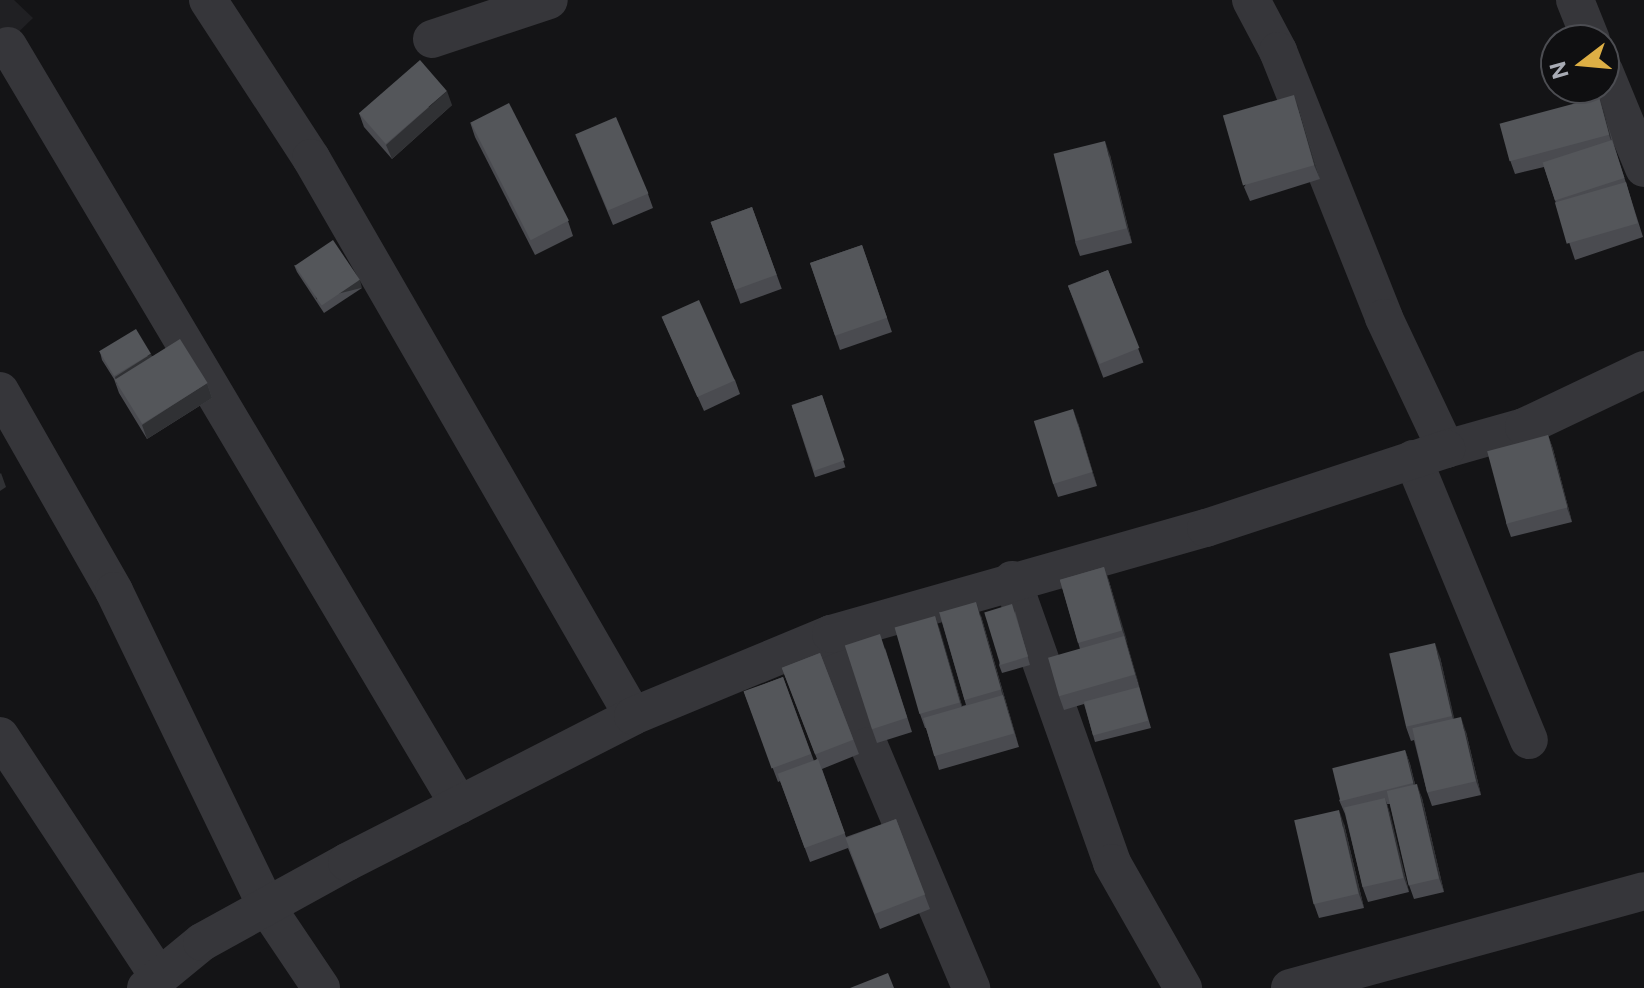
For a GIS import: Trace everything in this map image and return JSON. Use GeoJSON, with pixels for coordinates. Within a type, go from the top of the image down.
{"type":"FeatureCollection","features":[{"type":"Feature","properties":{"kind":"street"},"geometry":{"type":"LineString","coordinates":[[208,0],[311,158],[633,716]]}},
{"type":"Feature","properties":{"kind":"street"},"geometry":{"type":"LineString","coordinates":[[432,39],[549,0]]}},
{"type":"Feature","properties":{"kind":"street"},"geometry":{"type":"LineString","coordinates":[[1251,0],[1278,51],[1384,318],[1529,740]]}},
{"type":"Feature","properties":{"kind":"street"},"geometry":{"type":"LineString","coordinates":[[1575,0],[1585,24]]}},
{"type":"Feature","properties":{"kind":"street"},"geometry":{"type":"LineString","coordinates":[[8,46],[459,805]]}},
{"type":"Feature","properties":{"kind":"street"},"geometry":{"type":"LineString","coordinates":[[1618,104],[1644,168]]}},
{"type":"Feature","properties":{"kind":"street"},"geometry":{"type":"LineString","coordinates":[[0,736],[152,982],[202,942],[459,805],[633,716],[831,634],[1012,580],[1206,528],[1430,454],[1524,427],[1644,370]]}},
{"type":"Feature","properties":{"kind":"street"},"geometry":{"type":"LineString","coordinates":[[0,391],[114,591],[268,909],[321,988]]}},
{"type":"Feature","properties":{"kind":"street"},"geometry":{"type":"LineString","coordinates":[[1012,580],[1112,863],[1183,988]]}},
{"type":"Feature","properties":{"kind":"street"},"geometry":{"type":"LineString","coordinates":[[831,634],[869,746],[971,988]]}},
{"type":"Feature","properties":{"kind":"street"},"geometry":{"type":"LineString","coordinates":[[1290,988],[1644,891]]}},
{"type":"Feature","properties":{"kind":"shaded area"},"geometry":{"type":"Polygon","coordinates":[[[0,0],[14,0],[33,18],[0,50],[0,0]]]}},
{"type":"Feature","properties":{"kind":"building"},"geometry":{"type":"Polygon","coordinates":[[[420,60],[447,91],[386,144],[359,113],[420,60]]]}},
{"type":"Feature","properties":{"kind":"building"},"geometry":{"type":"Polygon","coordinates":[[[1294,95],[1314,165],[1243,186],[1223,115],[1294,95]]]}},
{"type":"Feature","properties":{"kind":"building"},"geometry":{"type":"Polygon","coordinates":[[[509,103],[569,221],[531,240],[471,123],[509,103]]]}},
{"type":"Feature","properties":{"kind":"building"},"geometry":{"type":"Polygon","coordinates":[[[1573,104],[1601,104],[1609,135],[1510,161],[1500,124],[1573,104]]]}},
{"type":"Feature","properties":{"kind":"building"},"geometry":{"type":"Polygon","coordinates":[[[616,117],[648,193],[608,211],[575,134],[616,117]]]}},
{"type":"Feature","properties":{"kind":"building"},"geometry":{"type":"Polygon","coordinates":[[[1612,140],[1624,178],[1555,201],[1543,163],[1612,140]]]}},
{"type":"Feature","properties":{"kind":"building"},"geometry":{"type":"Polygon","coordinates":[[[1105,141],[1127,228],[1075,241],[1054,154],[1105,141]]]}},
{"type":"Feature","properties":{"kind":"building"},"geometry":{"type":"Polygon","coordinates":[[[1626,182],[1638,223],[1567,244],[1555,202],[1626,182]]]}},
{"type":"Feature","properties":{"kind":"building"},"geometry":{"type":"Polygon","coordinates":[[[752,207],[777,275],[735,290],[711,222],[752,207]]]}},
{"type":"Feature","properties":{"kind":"building"},"geometry":{"type":"Polygon","coordinates":[[[333,240],[360,280],[322,306],[295,266],[333,240]]]}},
{"type":"Feature","properties":{"kind":"building"},"geometry":{"type":"Polygon","coordinates":[[[862,245],[887,318],[835,336],[810,263],[862,245]]]}},
{"type":"Feature","properties":{"kind":"building"},"geometry":{"type":"Polygon","coordinates":[[[1108,270],[1139,348],[1100,364],[1068,286],[1108,270]]]}},
{"type":"Feature","properties":{"kind":"building"},"geometry":{"type":"Polygon","coordinates":[[[699,300],[735,380],[697,397],[662,317],[699,300]]]}},
{"type":"Feature","properties":{"kind":"building"},"geometry":{"type":"Polygon","coordinates":[[[136,329],[151,354],[114,376],[99,351],[136,329]]]}},
{"type":"Feature","properties":{"kind":"building"},"geometry":{"type":"Polygon","coordinates":[[[180,339],[208,383],[142,424],[115,380],[180,339]]]}},
{"type":"Feature","properties":{"kind":"building"},"geometry":{"type":"Polygon","coordinates":[[[822,395],[844,460],[814,471],[792,405],[822,395]]]}},
{"type":"Feature","properties":{"kind":"building"},"geometry":{"type":"Polygon","coordinates":[[[1073,409],[1092,472],[1053,484],[1034,421],[1073,409]]]}},
{"type":"Feature","properties":{"kind":"building"},"geometry":{"type":"Polygon","coordinates":[[[1548,435],[1567,507],[1507,524],[1487,451],[1548,435]]]}},
{"type":"Feature","properties":{"kind":"building"},"geometry":{"type":"Polygon","coordinates":[[[1104,567],[1122,630],[1078,643],[1060,580],[1104,567]]]}},
{"type":"Feature","properties":{"kind":"building"},"geometry":{"type":"Polygon","coordinates":[[[976,602],[1001,689],[965,700],[939,612],[976,602]]]}},
{"type":"Feature","properties":{"kind":"building"},"geometry":{"type":"Polygon","coordinates":[[[1012,604],[1028,657],[1000,665],[984,612],[1012,604]]]}},
{"type":"Feature","properties":{"kind":"building"},"geometry":{"type":"Polygon","coordinates":[[[935,616],[960,703],[919,714],[895,628],[935,616]]]}},
{"type":"Feature","properties":{"kind":"building"},"geometry":{"type":"Polygon","coordinates":[[[880,634],[907,718],[872,729],[845,645],[880,634]]]}},
{"type":"Feature","properties":{"kind":"building"},"geometry":{"type":"Polygon","coordinates":[[[1124,636],[1135,674],[1059,696],[1048,658],[1124,636]]]}},
{"type":"Feature","properties":{"kind":"building"},"geometry":{"type":"Polygon","coordinates":[[[1435,643],[1452,716],[1406,727],[1389,654],[1435,643]]]}},
{"type":"Feature","properties":{"kind":"building"},"geometry":{"type":"Polygon","coordinates":[[[820,653],[853,740],[815,755],[782,668],[820,653]]]}},
{"type":"Feature","properties":{"kind":"building"},"geometry":{"type":"Polygon","coordinates":[[[783,677],[811,754],[772,768],[744,691],[783,677]]]}},
{"type":"Feature","properties":{"kind":"building"},"geometry":{"type":"Polygon","coordinates":[[[1139,687],[1148,721],[1093,736],[1084,702],[1139,687]]]}},
{"type":"Feature","properties":{"kind":"building"},"geometry":{"type":"Polygon","coordinates":[[[1003,695],[1014,733],[934,756],[923,718],[1003,695]]]}},
{"type":"Feature","properties":{"kind":"building"},"geometry":{"type":"Polygon","coordinates":[[[1461,717],[1476,781],[1427,793],[1412,728],[1461,717]]]}},
{"type":"Feature","properties":{"kind":"building"},"geometry":{"type":"Polygon","coordinates":[[[1405,750],[1413,783],[1340,801],[1332,768],[1405,750]]]}},
{"type":"Feature","properties":{"kind":"building"},"geometry":{"type":"Polygon","coordinates":[[[818,759],[845,833],[805,848],[778,774],[818,759]]]}},
{"type":"Feature","properties":{"kind":"building"},"geometry":{"type":"Polygon","coordinates":[[[1417,784],[1439,879],[1409,885],[1387,791],[1417,784]]]}},
{"type":"Feature","properties":{"kind":"building"},"geometry":{"type":"Polygon","coordinates":[[[1385,798],[1403,878],[1363,887],[1344,807],[1385,798]]]}},
{"type":"Feature","properties":{"kind":"building"},"geometry":{"type":"Polygon","coordinates":[[[1339,810],[1358,894],[1314,904],[1294,820],[1339,810]]]}},
{"type":"Feature","properties":{"kind":"building"},"geometry":{"type":"Polygon","coordinates":[[[896,819],[925,895],[875,914],[846,838],[896,819]]]}},
{"type":"Feature","properties":{"kind":"building"},"geometry":{"type":"Polygon","coordinates":[[[888,973],[894,988],[850,988],[888,973]]]}}]}
